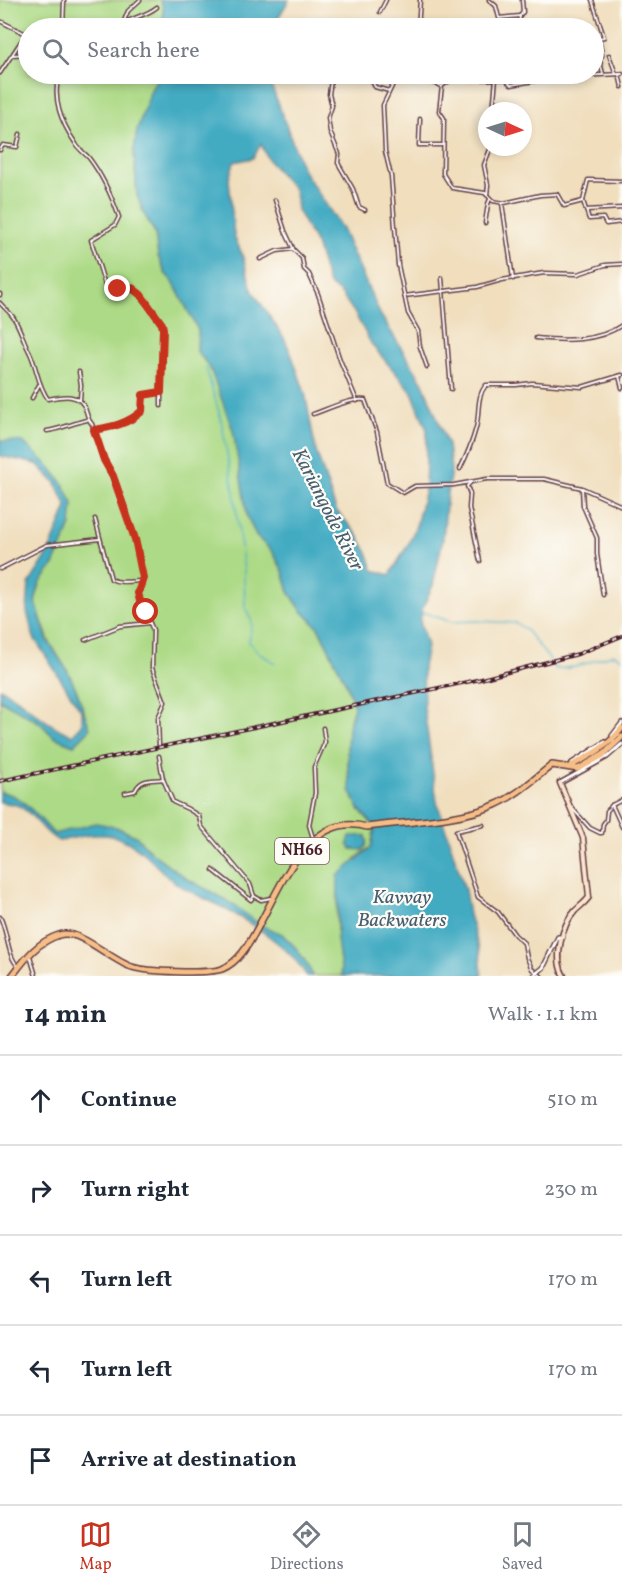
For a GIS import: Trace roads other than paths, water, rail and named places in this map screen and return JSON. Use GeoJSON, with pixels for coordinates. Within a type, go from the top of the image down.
{"type":"FeatureCollection","features":[{"type":"Feature","properties":{"kind":"highway"},"geometry":{"type":"LineString","coordinates":[[567,768],[600,750],[614,739],[622,725]]}},
{"type":"Feature","properties":{"kind":"highway","name":"NH66"},"geometry":{"type":"LineString","coordinates":[[12,976],[29,954],[44,942],[66,934],[82,939],[120,963],[133,968],[210,974],[233,962],[252,938],[298,856],[321,833],[339,825],[356,824],[367,827],[448,817],[497,804],[552,765],[578,769],[603,755],[622,737]]}},
{"type":"Feature","properties":{"kind":"main road"},"geometry":{"type":"LineString","coordinates":[[560,783],[583,838],[589,897],[567,923],[559,963],[564,976]]}},
{"type":"Feature","properties":{"kind":"street"},"geometry":{"type":"LineString","coordinates":[[63,18],[64,0]]}},
{"type":"Feature","properties":{"kind":"street"},"geometry":{"type":"LineString","coordinates":[[125,18],[128,11],[140,0]]}},
{"type":"Feature","properties":{"kind":"street"},"geometry":{"type":"LineString","coordinates":[[380,12],[386,0]]}},
{"type":"Feature","properties":{"kind":"street"},"geometry":{"type":"LineString","coordinates":[[419,18],[420,0]]}},
{"type":"Feature","properties":{"kind":"street"},"geometry":{"type":"LineString","coordinates":[[489,0],[496,6],[499,18],[520,16],[523,12],[522,0]]}},
{"type":"Feature","properties":{"kind":"street"},"geometry":{"type":"LineString","coordinates":[[592,0],[598,18]]}},
{"type":"Feature","properties":{"kind":"street"},"geometry":{"type":"LineString","coordinates":[[135,18],[157,7]]}},
{"type":"Feature","properties":{"kind":"street"},"geometry":{"type":"LineString","coordinates":[[0,21],[18,30]]}},
{"type":"Feature","properties":{"kind":"street"},"geometry":{"type":"LineString","coordinates":[[0,73],[18,48]]}},
{"type":"Feature","properties":{"kind":"street"},"geometry":{"type":"LineString","coordinates":[[13,55],[18,55]]}},
{"type":"Feature","properties":{"kind":"street"},"geometry":{"type":"LineString","coordinates":[[609,55],[619,74],[622,87]]}},
{"type":"Feature","properties":{"kind":"street"},"geometry":{"type":"LineString","coordinates":[[56,84],[55,90],[62,120],[106,187],[118,217],[114,225],[91,240],[105,285],[110,291],[132,288],[141,295],[162,324],[161,406]]}},
{"type":"Feature","properties":{"kind":"street"},"geometry":{"type":"LineString","coordinates":[[330,84],[329,94],[332,106],[328,118],[330,132],[339,154],[338,164],[360,207],[365,210]]}},
{"type":"Feature","properties":{"kind":"street"},"geometry":{"type":"LineString","coordinates":[[374,84],[375,87],[388,91]]}},
{"type":"Feature","properties":{"kind":"street"},"geometry":{"type":"LineString","coordinates":[[392,84],[383,108],[385,143],[391,176],[396,254],[408,313],[418,331],[420,347],[427,367]]}},
{"type":"Feature","properties":{"kind":"street"},"geometry":{"type":"LineString","coordinates":[[436,84],[442,86]]}},
{"type":"Feature","properties":{"kind":"street"},"geometry":{"type":"LineString","coordinates":[[494,102],[495,84]]}},
{"type":"Feature","properties":{"kind":"street"},"geometry":{"type":"LineString","coordinates":[[442,86],[440,111],[444,118],[443,174],[452,188],[486,194],[490,199],[502,203],[551,194],[557,194],[564,206],[583,201]]}},
{"type":"Feature","properties":{"kind":"street"},"geometry":{"type":"LineString","coordinates":[[420,119],[419,145],[442,145]]}},
{"type":"Feature","properties":{"kind":"street"},"geometry":{"type":"LineString","coordinates":[[0,150],[3,145],[17,147],[20,134]]}},
{"type":"Feature","properties":{"kind":"street"},"geometry":{"type":"LineString","coordinates":[[487,195],[488,184],[484,165],[488,156]]}},
{"type":"Feature","properties":{"kind":"street"},"geometry":{"type":"LineString","coordinates":[[622,181],[588,180],[583,201],[589,219],[603,218],[606,224],[622,222]]}},
{"type":"Feature","properties":{"kind":"street"},"geometry":{"type":"LineString","coordinates":[[485,223],[490,199]]}},
{"type":"Feature","properties":{"kind":"street"},"geometry":{"type":"LineString","coordinates":[[275,200],[285,231],[294,249],[302,258],[304,269],[309,274],[318,294],[340,360],[357,401]]}},
{"type":"Feature","properties":{"kind":"street"},"geometry":{"type":"LineString","coordinates":[[502,203],[513,279]]}},
{"type":"Feature","properties":{"kind":"street"},"geometry":{"type":"LineString","coordinates":[[586,210],[622,208]]}},
{"type":"Feature","properties":{"kind":"street"},"geometry":{"type":"LineString","coordinates":[[260,259],[278,251],[294,249]]}},
{"type":"Feature","properties":{"kind":"street"},"geometry":{"type":"LineString","coordinates":[[404,296],[477,287],[543,273],[578,274],[605,265],[622,264]]}},
{"type":"Feature","properties":{"kind":"street"},"geometry":{"type":"LineString","coordinates":[[442,278],[451,388]]}},
{"type":"Feature","properties":{"kind":"street"},"geometry":{"type":"LineString","coordinates":[[0,303],[14,318],[23,342],[30,352],[39,384],[48,399],[70,396],[80,400],[84,406],[104,460],[113,476],[141,562],[142,581],[138,593],[153,630],[152,668],[165,702],[158,718],[159,746]]}},
{"type":"Feature","properties":{"kind":"street"},"geometry":{"type":"LineString","coordinates":[[536,338],[569,341],[600,334],[622,325]]}},
{"type":"Feature","properties":{"kind":"street"},"geometry":{"type":"LineString","coordinates":[[79,372],[80,400]]}},
{"type":"Feature","properties":{"kind":"street"},"geometry":{"type":"LineString","coordinates":[[460,469],[470,450],[477,425],[481,391],[486,385],[532,383],[582,387],[620,375],[622,388]]}},
{"type":"Feature","properties":{"kind":"street"},"geometry":{"type":"LineString","coordinates":[[32,398],[39,384]]}},
{"type":"Feature","properties":{"kind":"street"},"geometry":{"type":"LineString","coordinates":[[94,430],[115,427],[129,421],[142,411],[143,395],[161,392]]}},
{"type":"Feature","properties":{"kind":"street"},"geometry":{"type":"LineString","coordinates":[[313,414],[365,400],[377,432],[387,483],[403,493],[419,486],[454,485],[487,479],[544,479],[582,488],[622,506]]}},
{"type":"Feature","properties":{"kind":"street"},"geometry":{"type":"LineString","coordinates":[[47,431],[59,430],[69,424],[88,420]]}},
{"type":"Feature","properties":{"kind":"street"},"geometry":{"type":"LineString","coordinates":[[471,482],[467,486],[470,494],[469,508],[480,561]]}},
{"type":"Feature","properties":{"kind":"street"},"geometry":{"type":"LineString","coordinates":[[582,488],[583,506],[597,538],[603,595]]}},
{"type":"Feature","properties":{"kind":"street"},"geometry":{"type":"LineString","coordinates":[[95,519],[111,579],[124,582],[142,581]]}},
{"type":"Feature","properties":{"kind":"street"},"geometry":{"type":"LineString","coordinates":[[0,568],[47,545],[100,538]]}},
{"type":"Feature","properties":{"kind":"street"},"geometry":{"type":"LineString","coordinates":[[85,639],[120,626],[150,623]]}},
{"type":"Feature","properties":{"kind":"street"},"geometry":{"type":"LineString","coordinates":[[567,768],[577,759],[603,744],[622,725]]}},
{"type":"Feature","properties":{"kind":"street"},"geometry":{"type":"LineString","coordinates":[[314,840],[309,825],[315,793],[314,767],[325,742],[323,728]]}},
{"type":"Feature","properties":{"kind":"street"},"geometry":{"type":"LineString","coordinates":[[560,783],[607,757],[622,744]]}},
{"type":"Feature","properties":{"kind":"street"},"geometry":{"type":"LineString","coordinates":[[159,756],[173,802],[199,816],[201,826],[250,884],[254,896],[261,900],[274,898]]}},
{"type":"Feature","properties":{"kind":"street"},"geometry":{"type":"LineString","coordinates":[[125,793],[135,791],[142,782],[164,778]]}},
{"type":"Feature","properties":{"kind":"street"},"geometry":{"type":"LineString","coordinates":[[569,805],[590,828],[600,833],[607,812],[612,805],[622,800]]}},
{"type":"Feature","properties":{"kind":"street"},"geometry":{"type":"LineString","coordinates":[[612,805],[622,827]]}},
{"type":"Feature","properties":{"kind":"street"},"geometry":{"type":"LineString","coordinates":[[483,825],[456,831],[478,897],[498,912],[524,943],[532,969],[541,976]]}},
{"type":"Feature","properties":{"kind":"street"},"geometry":{"type":"LineString","coordinates":[[213,870],[241,894],[251,900],[254,896]]}},
{"type":"Feature","properties":{"kind":"street"},"geometry":{"type":"LineString","coordinates":[[0,917],[8,936],[12,959],[19,968]]}},
{"type":"Feature","properties":{"kind":"street"},"geometry":{"type":"LineString","coordinates":[[533,976],[543,968],[558,937],[563,937]]}},
{"type":"Feature","properties":{"kind":"street"},"geometry":{"type":"LineString","coordinates":[[29,954],[36,976]]}},
{"type":"Feature","properties":{"kind":"water"},"geometry":{"type":"Polygon","coordinates":[[[160,0],[289,0],[278,18],[163,18],[163,7],[160,0]]]}},
{"type":"Feature","properties":{"kind":"water","name":"Kavvay Backwaters"},"geometry":{"type":"Polygon","coordinates":[[[154,84],[271,84],[303,170],[341,227],[380,314],[423,383],[448,445],[451,470],[443,538],[433,585],[422,609],[420,622],[427,646],[423,667],[424,708],[437,802],[465,890],[469,915],[480,952],[482,976],[342,976],[337,940],[338,876],[371,847],[375,827],[359,809],[350,790],[348,727],[354,707],[347,685],[318,627],[302,611],[289,592],[283,571],[272,551],[256,536],[247,516],[233,430],[210,368],[197,351],[198,330],[173,282],[165,273],[158,256],[155,233],[144,214],[137,195],[134,151],[137,130],[154,84]],[[261,144],[253,158],[234,162],[229,179],[234,236],[242,254],[252,290],[284,338],[292,356],[305,393],[316,451],[336,510],[357,534],[367,551],[373,570],[390,575],[416,526],[425,489],[427,430],[412,392],[372,345],[342,295],[328,283],[316,244],[297,210],[295,191],[269,161],[261,144]]]}},
{"type":"Feature","properties":{"kind":"water"},"geometry":{"type":"Polygon","coordinates":[[[0,441],[23,442],[50,467],[64,485],[73,504],[71,525],[54,565],[40,583],[35,601],[48,641],[67,670],[90,729],[74,745],[54,737],[39,722],[0,700],[0,688],[52,725],[72,735],[82,725],[82,712],[34,638],[27,612],[29,584],[48,554],[67,507],[56,483],[37,464],[0,456],[0,441]]]}},
{"type":"Feature","properties":{"kind":"water"},"geometry":{"type":"Polygon","coordinates":[[[0,792],[23,802],[54,834],[96,823],[116,827],[136,836],[151,852],[187,879],[226,900],[262,926],[282,934],[297,949],[312,976],[307,976],[290,955],[269,936],[176,883],[128,842],[112,836],[97,835],[59,841],[53,838],[25,809],[0,802],[0,792]]]}},
{"type":"Feature","properties":{"kind":"water"},"geometry":{"type":"Polygon","coordinates":[[[350,836],[366,836],[367,843],[363,850],[351,849],[348,844],[350,836]]]}},
{"type":"Feature","properties":{"kind":"waterway"},"geometry":{"type":"LineString","coordinates":[[208,364],[206,368],[221,419],[234,493],[244,571],[245,607],[252,622],[249,642],[259,653],[275,663]]}},
{"type":"Feature","properties":{"kind":"waterway"},"geometry":{"type":"LineString","coordinates":[[420,614],[426,613],[451,622],[516,623],[526,630],[550,660]]}},
{"type":"Feature","properties":{"kind":"waterway"},"geometry":{"type":"LineString","coordinates":[[554,667],[556,669],[575,667],[614,654],[622,659]]}},
{"type":"Feature","properties":{"kind":"railway"},"geometry":{"type":"LineString","coordinates":[[0,781],[481,679],[578,654],[622,636]]}},
{"type":"Feature","properties":{"kind":"water label","name":"Kariangode River"},"geometry":{"type":"Point","coordinates":[327,510]}}]}
